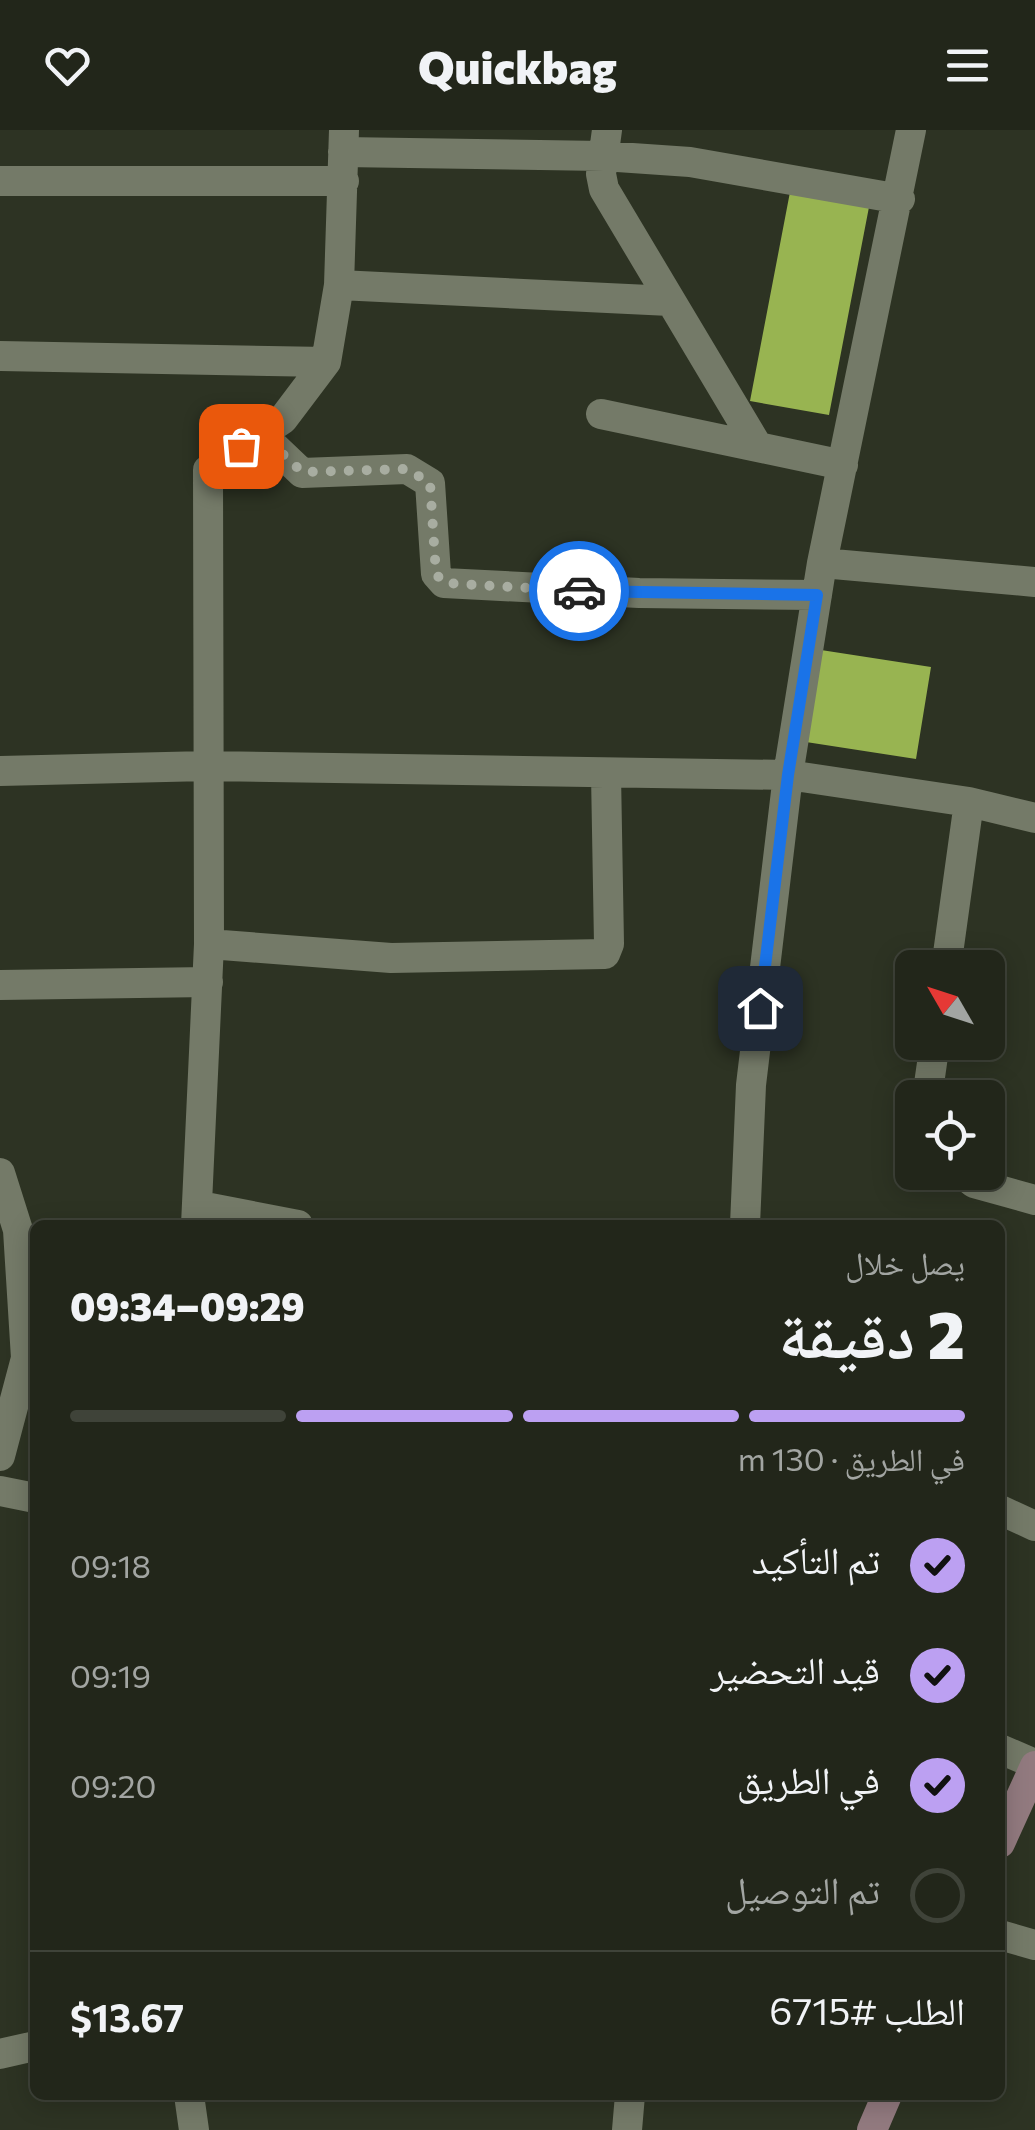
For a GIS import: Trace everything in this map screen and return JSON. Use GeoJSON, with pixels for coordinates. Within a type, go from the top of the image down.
{"type":"FeatureCollection","features":[{"type":"Feature","properties":{"kind":"main road"},"geometry":{"type":"LineString","coordinates":[[1005,1832],[1035,1765]]}},
{"type":"Feature","properties":{"kind":"main road"},"geometry":{"type":"LineString","coordinates":[[872,2130],[884,2100]]}},
{"type":"Feature","properties":{"kind":"street"},"geometry":{"type":"LineString","coordinates":[[745,1220],[752,1085],[788,775],[822,564],[900,199],[911,130]]}},
{"type":"Feature","properties":{"kind":"street"},"geometry":{"type":"LineString","coordinates":[[0,181],[344,154],[605,143],[900,199]]}},
{"type":"Feature","properties":{"kind":"street"},"geometry":{"type":"LineString","coordinates":[[605,143],[604,188],[758,447]]}},
{"type":"Feature","properties":{"kind":"street"},"geometry":{"type":"LineString","coordinates":[[248,1220],[198,1215],[209,944],[206,487],[208,470],[283,420],[326,362],[339,285],[344,154]]}},
{"type":"Feature","properties":{"kind":"street"},"geometry":{"type":"LineString","coordinates":[[339,285],[670,301]]}},
{"type":"Feature","properties":{"kind":"street"},"geometry":{"type":"LineString","coordinates":[[0,356],[326,362]]}},
{"type":"Feature","properties":{"kind":"street"},"geometry":{"type":"LineString","coordinates":[[600,414],[843,465]]}},
{"type":"Feature","properties":{"kind":"street"},"geometry":{"type":"LineString","coordinates":[[261,434],[302,472],[407,469],[422,475],[430,483],[436,574],[444,583],[620,593],[817,595]]}},
{"type":"Feature","properties":{"kind":"street"},"geometry":{"type":"LineString","coordinates":[[822,564],[1035,582]]}},
{"type":"Feature","properties":{"kind":"street"},"geometry":{"type":"LineString","coordinates":[[0,771],[207,766],[788,775],[969,802],[1035,818]]}},
{"type":"Feature","properties":{"kind":"street"},"geometry":{"type":"LineString","coordinates":[[209,944],[391,958],[605,954],[609,944],[606,774]]}},
{"type":"Feature","properties":{"kind":"street"},"geometry":{"type":"LineString","coordinates":[[948,950],[969,802]]}},
{"type":"Feature","properties":{"kind":"street"},"geometry":{"type":"LineString","coordinates":[[0,985],[208,982]]}},
{"type":"Feature","properties":{"kind":"street"},"geometry":{"type":"LineString","coordinates":[[0,1173],[18,1230],[26,1358],[0,1456]]}},
{"type":"Feature","properties":{"kind":"street"},"geometry":{"type":"LineString","coordinates":[[997,1190],[1035,1200]]}},
{"type":"Feature","properties":{"kind":"street"},"geometry":{"type":"LineString","coordinates":[[0,1491],[30,1497]]}},
{"type":"Feature","properties":{"kind":"street"},"geometry":{"type":"LineString","coordinates":[[1005,1512],[1035,1526]]}},
{"type":"Feature","properties":{"kind":"street"},"geometry":{"type":"LineString","coordinates":[[1005,1750],[1035,1765]]}},
{"type":"Feature","properties":{"kind":"street"},"geometry":{"type":"LineString","coordinates":[[1005,1936],[1035,1945]]}},
{"type":"Feature","properties":{"kind":"street"},"geometry":{"type":"LineString","coordinates":[[0,2054],[30,2047]]}},
{"type":"Feature","properties":{"kind":"street"},"geometry":{"type":"LineString","coordinates":[[191,2100],[194,2130]]}},
{"type":"Feature","properties":{"kind":"street"},"geometry":{"type":"LineString","coordinates":[[627,2130],[630,2100]]}},
{"type":"Feature","properties":{"kind":"building"},"geometry":{"type":"Polygon","coordinates":[[[790,192],[869,207],[829,415],[750,401],[790,192]]]}},
{"type":"Feature","properties":{"kind":"building"},"geometry":{"type":"Polygon","coordinates":[[[821,650],[931,667],[916,759],[806,742],[821,650]]]}},
{"type":"Feature","properties":{"kind":"way so far"},"geometry":{"type":"LineString","coordinates":[[241,446],[261,434],[302,472],[407,469],[422,475],[430,483],[436,574],[444,583],[469,588],[579,591]]}},
{"type":"Feature","properties":{"kind":"route"},"geometry":{"type":"LineString","coordinates":[[579,591],[817,595],[788,775],[760,1008]]}}]}
